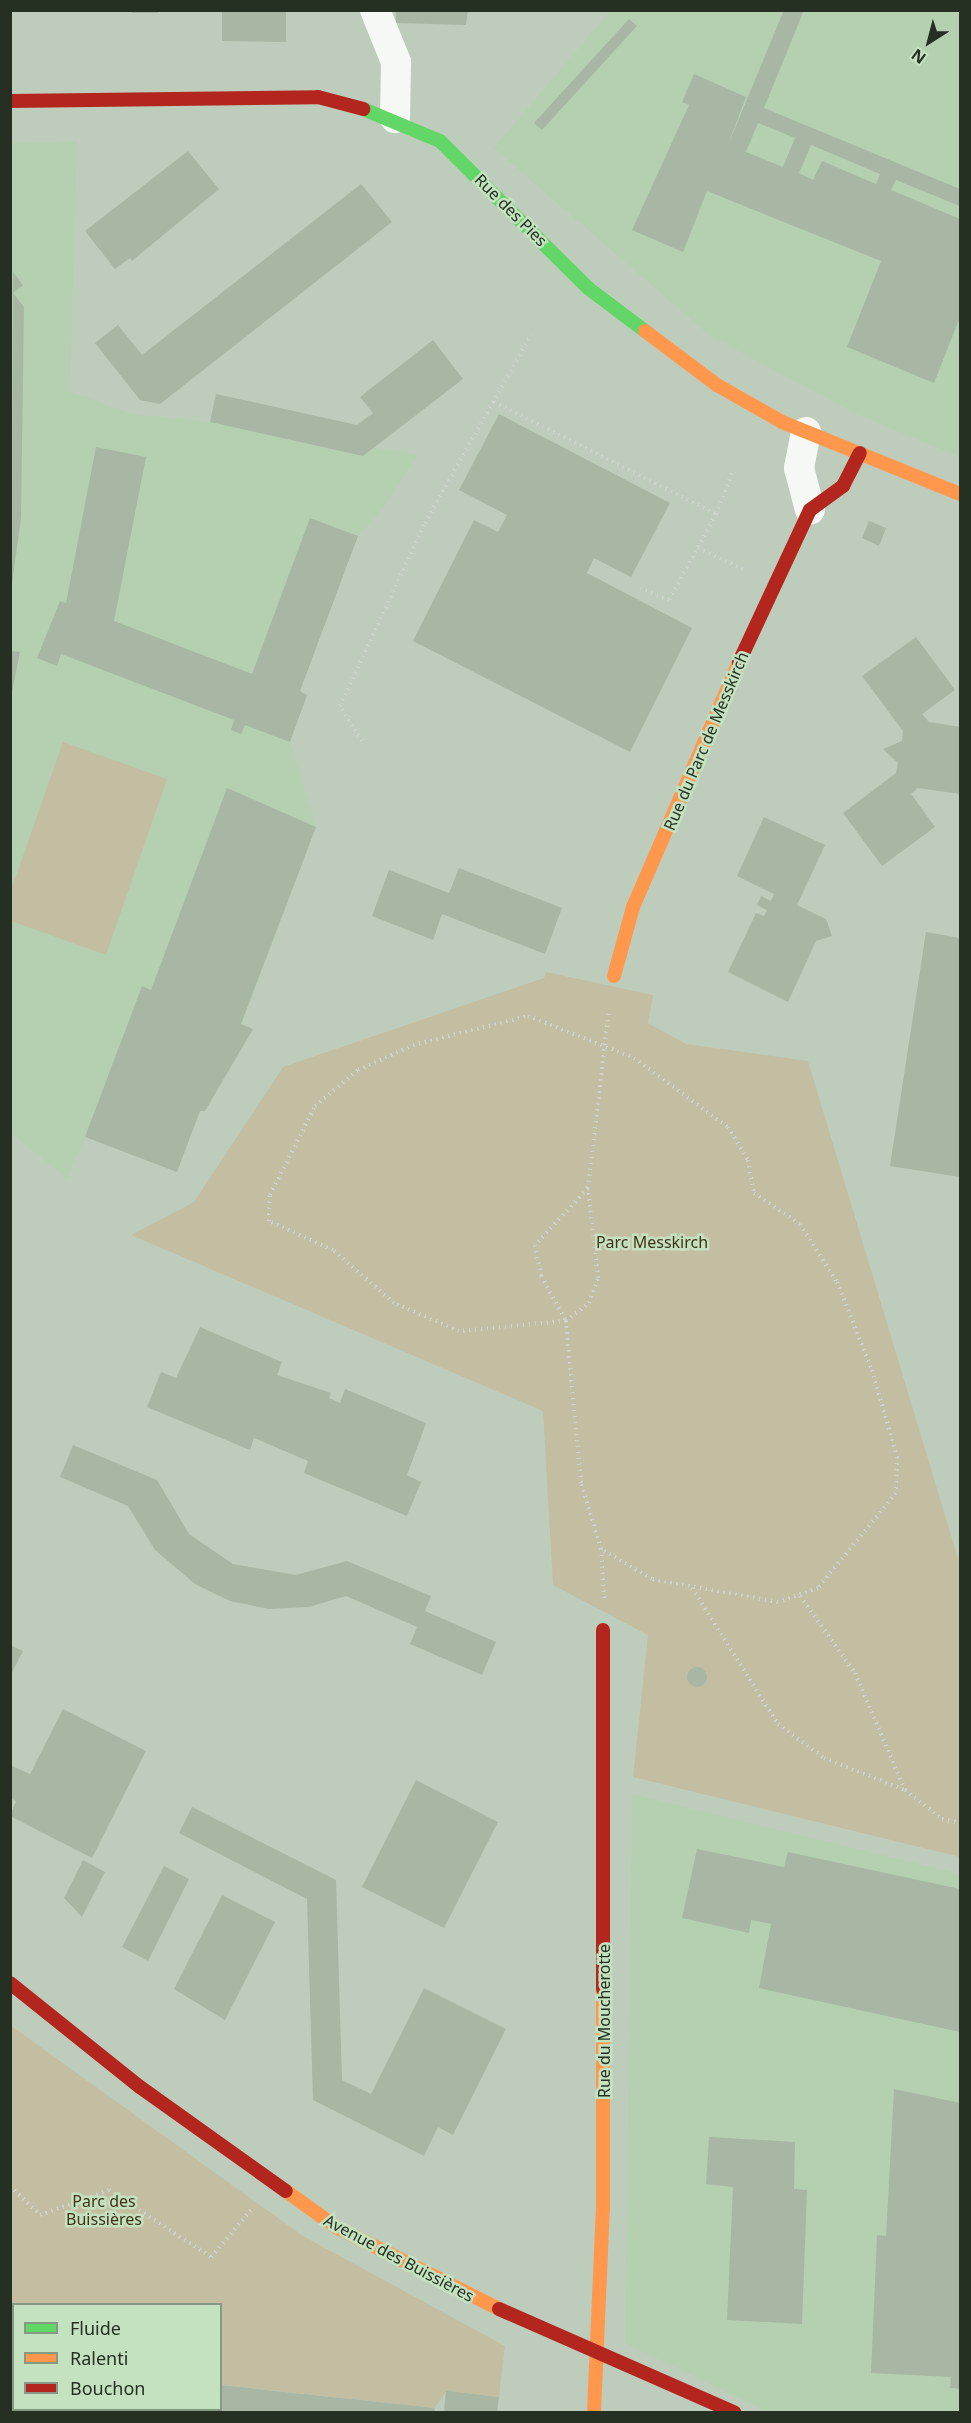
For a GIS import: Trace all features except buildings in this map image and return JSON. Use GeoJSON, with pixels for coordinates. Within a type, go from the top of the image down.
{"type":"FeatureCollection","features":[{"type":"Feature","properties":{"kind":"street"},"geometry":{"type":"LineString","coordinates":[[375,10],[396,62],[395,118]]}},
{"type":"Feature","properties":{"kind":"street","name":"Rue des Pies"},"geometry":{"type":"LineString","coordinates":[[10,101],[318,97],[395,118],[441,141],[588,288],[717,385],[806,432],[960,494]]}},
{"type":"Feature","properties":{"kind":"street"},"geometry":{"type":"LineString","coordinates":[[806,432],[799,468],[810,510]]}},
{"type":"Feature","properties":{"kind":"street","name":"Rue du Parc de Messkirch"},"geometry":{"type":"LineString","coordinates":[[614,976],[633,907],[774,583],[810,510],[843,486],[860,453]]}},
{"type":"Feature","properties":{"kind":"street","name":"Rue du Moucherotte"},"geometry":{"type":"LineString","coordinates":[[594,2412],[599,2355],[603,1630]]}},
{"type":"Feature","properties":{"kind":"street","name":"Avenue des Buissières"},"geometry":{"type":"LineString","coordinates":[[10,1983],[140,2087],[336,2228],[452,2289],[734,2412]]}},
{"type":"Feature","properties":{"kind":"path"},"geometry":{"type":"LineString","coordinates":[[362,741],[340,706],[425,523],[531,335]]}},
{"type":"Feature","properties":{"kind":"path"},"geometry":{"type":"LineString","coordinates":[[494,402],[716,514]]}},
{"type":"Feature","properties":{"kind":"path"},"geometry":{"type":"LineString","coordinates":[[640,588],[669,600],[716,514],[733,471]]}},
{"type":"Feature","properties":{"kind":"path"},"geometry":{"type":"LineString","coordinates":[[698,548],[774,583]]}},
{"type":"Feature","properties":{"kind":"path"},"geometry":{"type":"LineString","coordinates":[[601,1549],[652,1579],[692,1588],[715,1587],[778,1602],[818,1588],[896,1493],[897,1456],[872,1370],[837,1282],[800,1224],[754,1192],[748,1160],[728,1127],[679,1087],[604,1046],[528,1016],[413,1045],[358,1070],[315,1106],[270,1195],[269,1221],[333,1250],[394,1303],[459,1331],[566,1321],[589,1303],[598,1278],[588,1188],[604,1046],[614,976]]}},
{"type":"Feature","properties":{"kind":"path"},"geometry":{"type":"LineString","coordinates":[[588,1188],[535,1245],[541,1276],[566,1321],[581,1483],[601,1549],[603,1630]]}},
{"type":"Feature","properties":{"kind":"path"},"geometry":{"type":"LineString","coordinates":[[692,1588],[778,1724],[824,1758],[904,1790],[942,1819],[960,1823]]}},
{"type":"Feature","properties":{"kind":"path"},"geometry":{"type":"LineString","coordinates":[[800,1596],[855,1673],[904,1790]]}},
{"type":"Feature","properties":{"kind":"path"},"geometry":{"type":"LineString","coordinates":[[10,2186],[40,2215],[109,2190],[211,2257],[254,2207]]}},
{"type":"Feature","properties":{"kind":"shaded area"},"geometry":{"type":"Polygon","coordinates":[[[610,11],[960,11],[960,457],[856,414],[710,336],[494,148],[610,11]]]}},
{"type":"Feature","properties":{"kind":"shaded area"},"geometry":{"type":"Polygon","coordinates":[[[77,141],[70,391],[132,414],[210,422],[363,456],[373,448],[418,454],[388,502],[358,536],[300,691],[307,695],[290,742],[316,827],[242,1024],[253,1029],[205,1111],[200,1111],[177,1172],[85,1137],[67,1179],[11,1133],[10,143],[77,141]]]}},
{"type":"Feature","properties":{"kind":"shaded area"},"geometry":{"type":"Polygon","coordinates":[[[632,1794],[960,1874],[960,2412],[767,2412],[625,2343],[632,1794]]]}},
{"type":"Feature","properties":{"kind":"green space"},"geometry":{"type":"Polygon","coordinates":[[[63,742],[167,779],[106,955],[11,921],[11,890],[63,742]]]}},
{"type":"Feature","properties":{"kind":"green space","name":"Parc Messkirch"},"geometry":{"type":"Polygon","coordinates":[[[546,972],[653,995],[648,1023],[686,1044],[808,1061],[960,1565],[960,1857],[633,1777],[648,1635],[553,1585],[543,1411],[131,1235],[194,1202],[283,1067],[544,978],[546,972]]]}},
{"type":"Feature","properties":{"kind":"green space","name":"Parc des Buissières"},"geometry":{"type":"Polygon","coordinates":[[[10,2025],[303,2236],[505,2346],[499,2397],[446,2391],[435,2408],[222,2385],[222,2303],[12,2303],[12,2411],[70,2411],[11,2412],[10,2025]]]}},
{"type":"Feature","properties":{"kind":"traffic: fast"},"geometry":{"type":"LineString","coordinates":[[363,109],[440,141],[588,288],[645,331]]}},
{"type":"Feature","properties":{"kind":"traffic: slow"},"geometry":{"type":"LineString","coordinates":[[645,331],[717,385],[782,422],[960,494]]}},
{"type":"Feature","properties":{"kind":"traffic: slow"},"geometry":{"type":"LineString","coordinates":[[614,976],[633,907],[739,662]]}},
{"type":"Feature","properties":{"kind":"traffic: slow"},"geometry":{"type":"LineString","coordinates":[[594,2412],[603,2207],[603,1989]]}},
{"type":"Feature","properties":{"kind":"traffic: slow"},"geometry":{"type":"LineString","coordinates":[[286,2191],[336,2227],[499,2309]]}},
{"type":"Feature","properties":{"kind":"traffic: jam"},"geometry":{"type":"LineString","coordinates":[[10,101],[318,97],[363,109]]}},
{"type":"Feature","properties":{"kind":"traffic: jam"},"geometry":{"type":"LineString","coordinates":[[739,662],[810,510],[843,486],[860,453]]}},
{"type":"Feature","properties":{"kind":"traffic: jam"},"geometry":{"type":"LineString","coordinates":[[603,1630],[603,1989]]}},
{"type":"Feature","properties":{"kind":"traffic: jam"},"geometry":{"type":"LineString","coordinates":[[10,1983],[140,2087],[286,2191]]}},
{"type":"Feature","properties":{"kind":"traffic: jam"},"geometry":{"type":"LineString","coordinates":[[499,2309],[734,2412]]}}]}
